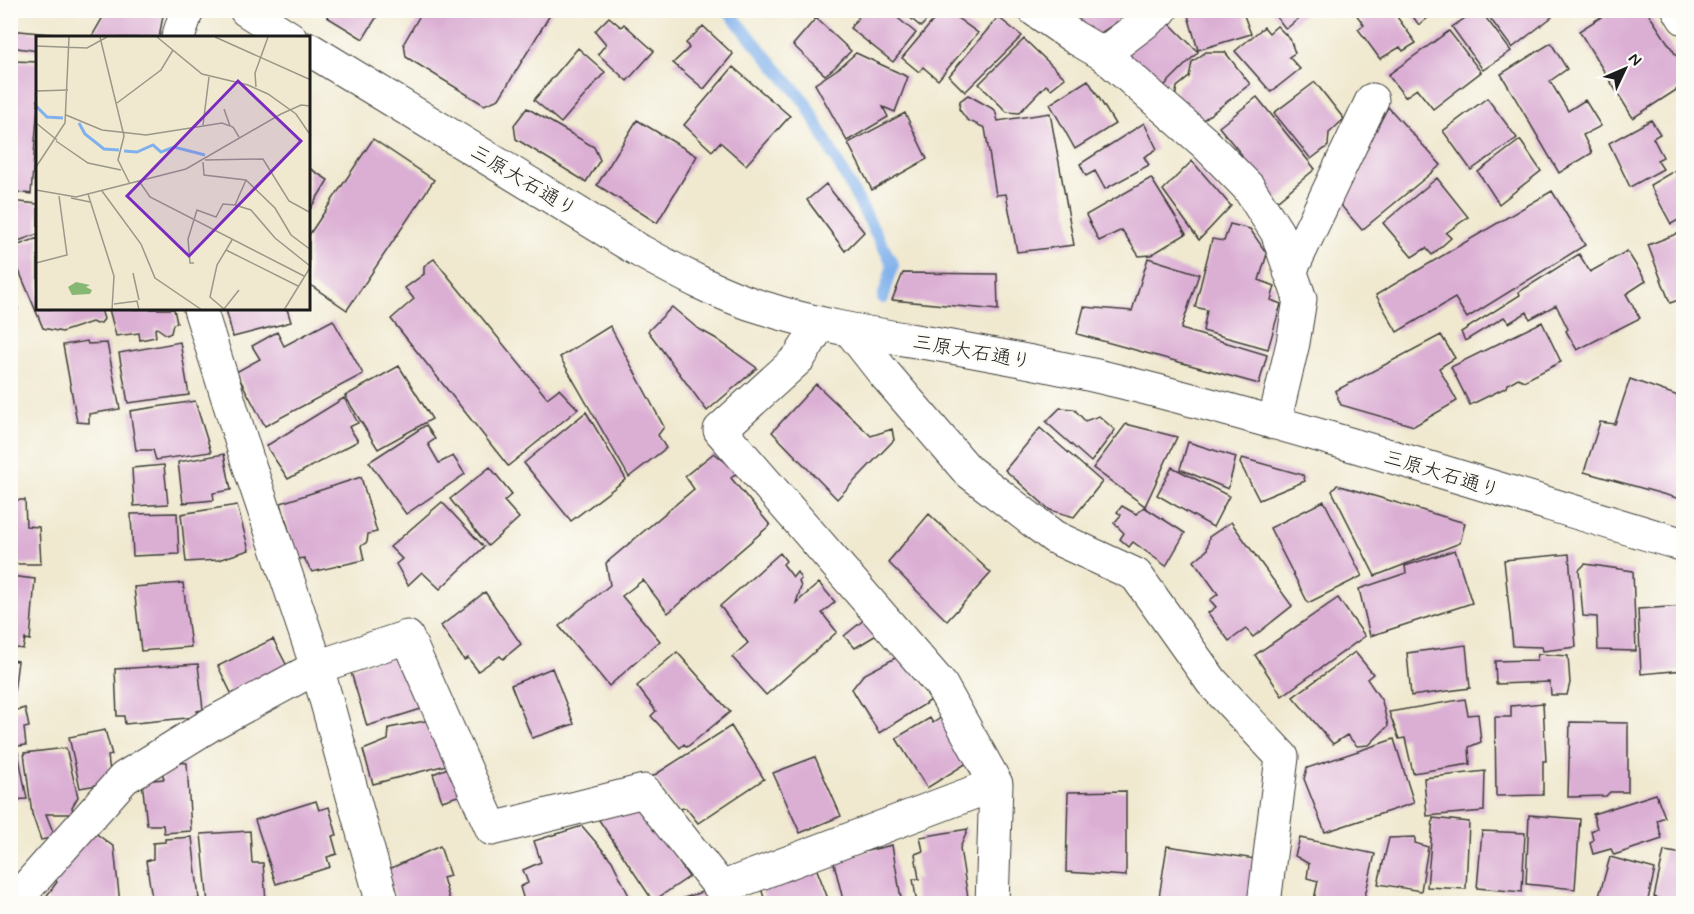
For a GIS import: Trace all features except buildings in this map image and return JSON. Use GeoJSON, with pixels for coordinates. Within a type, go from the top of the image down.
{"type":"FeatureCollection","features":[{"type":"Feature","properties":{"kind":"street"},"geometry":{"type":"LineString","coordinates":[[179,36],[187,10]]}},
{"type":"Feature","properties":{"kind":"street"},"geometry":{"type":"LineString","coordinates":[[246,10],[287,36]]}},
{"type":"Feature","properties":{"kind":"street"},"geometry":{"type":"LineString","coordinates":[[1035,10],[1103,54],[1205,143],[1248,187],[1277,232],[1300,300],[1293,343],[1274,423]]}},
{"type":"Feature","properties":{"kind":"street"},"geometry":{"type":"LineString","coordinates":[[1103,54],[1161,10]]}},
{"type":"Feature","properties":{"kind":"street"},"geometry":{"type":"LineString","coordinates":[[1679,10],[1683,18]]}},
{"type":"Feature","properties":{"kind":"street","name":"三原大石通り"},"geometry":{"type":"LineString","coordinates":[[310,50],[630,245],[674,270],[761,308],[835,327],[1038,362],[1122,382],[1274,423],[1683,545]]}},
{"type":"Feature","properties":{"kind":"street"},"geometry":{"type":"LineString","coordinates":[[1290,272],[1372,100]]}},
{"type":"Feature","properties":{"kind":"street"},"geometry":{"type":"LineString","coordinates":[[200,310],[247,459],[317,667],[383,903]]}},
{"type":"Feature","properties":{"kind":"street"},"geometry":{"type":"LineString","coordinates":[[992,903],[996,784],[941,685],[720,429],[835,327],[883,372],[968,471],[1054,537],[1136,575],[1212,682],[1282,757],[1264,903]]}},
{"type":"Feature","properties":{"kind":"street"},"geometry":{"type":"LineString","coordinates":[[12,903],[124,778],[213,723],[317,667],[407,637],[492,829],[644,790],[726,896],[996,784]]}},
{"type":"Feature","properties":{"kind":"waterway"},"geometry":{"type":"LineString","coordinates":[[727,10],[805,102],[893,265],[883,298]]}}]}
